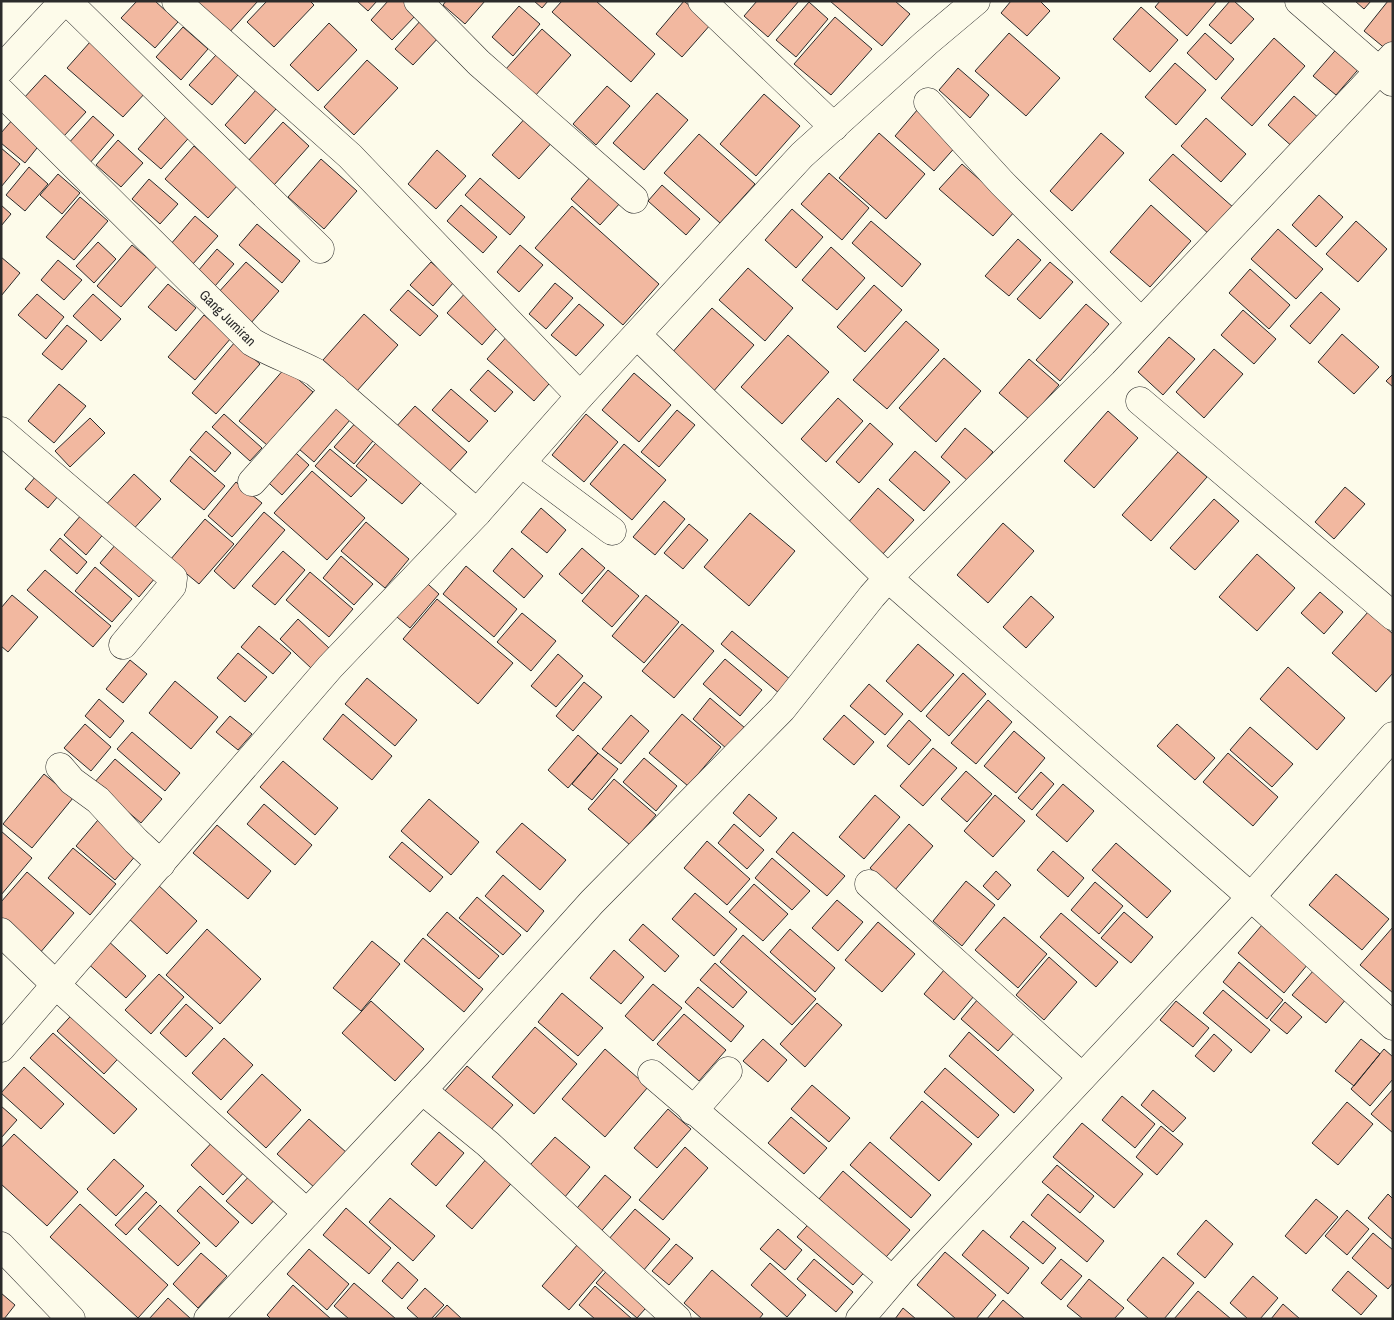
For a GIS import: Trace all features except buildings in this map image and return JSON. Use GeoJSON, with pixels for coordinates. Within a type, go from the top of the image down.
{"type":"FeatureCollection","features":[{"type":"Feature","properties":{"kind":"street"},"geometry":{"type":"LineString","coordinates":[[1,69],[66,1],[320,249]]}},
{"type":"Feature","properties":{"kind":"street"},"geometry":{"type":"LineString","coordinates":[[176,1],[350,156],[580,396]]}},
{"type":"Feature","properties":{"kind":"street"},"geometry":{"type":"LineString","coordinates":[[418,1],[479,63],[634,198]]}},
{"type":"Feature","properties":{"kind":"street"},"geometry":{"type":"LineString","coordinates":[[702,1],[834,127]]}},
{"type":"Feature","properties":{"kind":"street"},"geometry":{"type":"LineString","coordinates":[[1,1048],[330,667],[477,513],[580,396],[802,155],[926,43],[976,1]]}},
{"type":"Feature","properties":{"kind":"street"},"geometry":{"type":"LineString","coordinates":[[208,1319],[422,1090],[592,902],[782,709],[888,578],[1388,70],[1299,1]]}},
{"type":"Feature","properties":{"kind":"street","name":"Gang Jumiran"},"geometry":{"type":"LineString","coordinates":[[1,92],[252,342],[272,354],[292,360],[315,372],[477,513]]}},
{"type":"Feature","properties":{"kind":"street"},"geometry":{"type":"LineString","coordinates":[[928,102],[1002,183],[1141,322]]}},
{"type":"Feature","properties":{"kind":"street"},"geometry":{"type":"LineString","coordinates":[[637,335],[888,578],[1251,897],[1393,1026]]}},
{"type":"Feature","properties":{"kind":"street"},"geometry":{"type":"LineString","coordinates":[[252,482],[334,388]]}},
{"type":"Feature","properties":{"kind":"street"},"geometry":{"type":"LineString","coordinates":[[1140,401],[1393,616]]}},
{"type":"Feature","properties":{"kind":"street"},"geometry":{"type":"LineString","coordinates":[[1,431],[173,578],[172,586],[167,593],[123,644]]}},
{"type":"Feature","properties":{"kind":"street"},"geometry":{"type":"LineString","coordinates":[[521,463],[612,531]]}},
{"type":"Feature","properties":{"kind":"street"},"geometry":{"type":"LineString","coordinates":[[860,1319],[892,1280],[1251,897],[1393,736]]}},
{"type":"Feature","properties":{"kind":"street"},"geometry":{"type":"LineString","coordinates":[[60,767],[72,781],[98,800],[160,864]]}},
{"type":"Feature","properties":{"kind":"street"},"geometry":{"type":"LineString","coordinates":[[869,884],[1082,1077]]}},
{"type":"Feature","properties":{"kind":"street"},"geometry":{"type":"LineString","coordinates":[[1,932],[56,986],[307,1213]]}},
{"type":"Feature","properties":{"kind":"street"},"geometry":{"type":"LineString","coordinates":[[694,1111],[728,1071]]}},
{"type":"Feature","properties":{"kind":"street"},"geometry":{"type":"LineString","coordinates":[[652,1074],[892,1280]]}},
{"type":"Feature","properties":{"kind":"street"},"geometry":{"type":"LineString","coordinates":[[422,1090],[488,1144],[677,1319]]}},
{"type":"Feature","properties":{"kind":"street"},"geometry":{"type":"LineString","coordinates":[[1,1246],[71,1319]]}}]}
